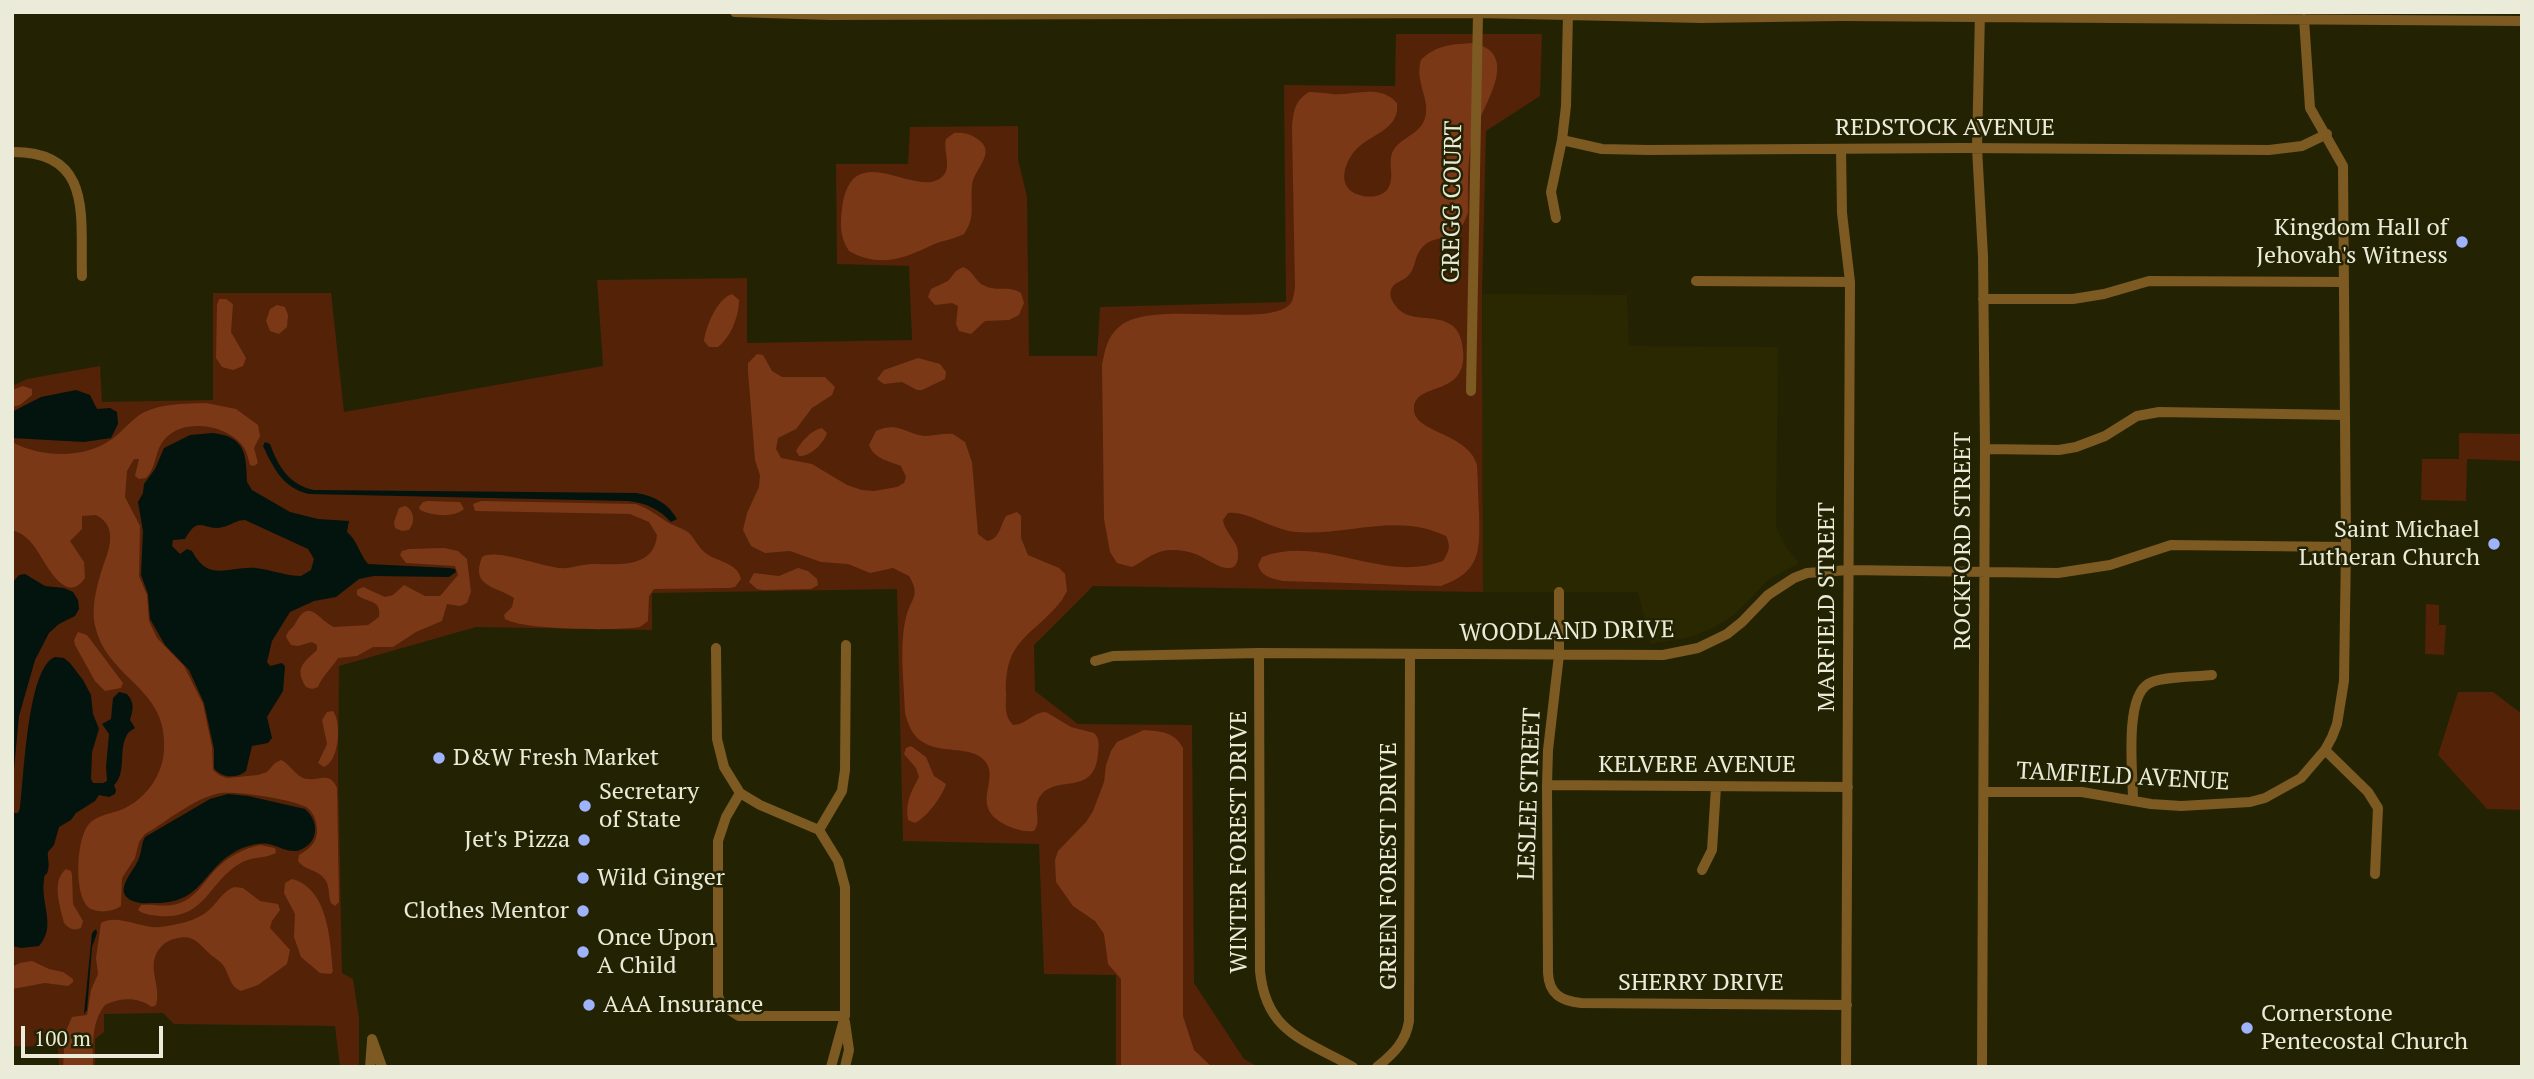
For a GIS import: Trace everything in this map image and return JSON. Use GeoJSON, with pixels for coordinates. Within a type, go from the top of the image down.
{"type":"FeatureCollection","features":[{"type":"Feature","properties":{"kind":"street"},"geometry":{"type":"LineString","coordinates":[[735,12],[1980,14],[2522,21]]}},
{"type":"Feature","properties":{"kind":"street","name":"GREGG COURT"},"geometry":{"type":"LineString","coordinates":[[1471,391],[1478,13]]}},
{"type":"Feature","properties":{"kind":"street"},"geometry":{"type":"LineString","coordinates":[[1556,218],[1551,192],[1566,106],[1568,13]]}},
{"type":"Feature","properties":{"kind":"street","name":"ROCKFORD STREET"},"geometry":{"type":"LineString","coordinates":[[1980,14],[1977,148],[1985,449],[1982,1067]]}},
{"type":"Feature","properties":{"kind":"street","name":"TAMFIELD AVENUE"},"geometry":{"type":"LineString","coordinates":[[1984,792],[2082,792],[2151,804],[2181,806],[2250,802],[2265,798],[2301,778],[2325,750],[2337,724],[2344,681],[2346,547],[2343,166],[2310,108],[2304,19]]}},
{"type":"Feature","properties":{"kind":"street","name":"REDSTOCK AVENUE"},"geometry":{"type":"LineString","coordinates":[[1562,140],[1602,149],[1648,150],[2269,150],[2302,146],[2326,134]]}},
{"type":"Feature","properties":{"kind":"street","name":"MARFIELD STREET"},"geometry":{"type":"LineString","coordinates":[[1841,149],[1842,213],[1850,282],[1846,1067]]}},
{"type":"Feature","properties":{"kind":"street"},"geometry":{"type":"LineString","coordinates":[[12,152],[44,155],[62,166],[75,181],[79,202],[82,276]]}},
{"type":"Feature","properties":{"kind":"street"},"geometry":{"type":"LineString","coordinates":[[1696,281],[1850,282]]}},
{"type":"Feature","properties":{"kind":"street"},"geometry":{"type":"LineString","coordinates":[[1983,299],[2073,299],[2104,294],[2149,281],[2344,282]]}},
{"type":"Feature","properties":{"kind":"street"},"geometry":{"type":"LineString","coordinates":[[1985,449],[2059,450],[2076,447],[2105,436],[2137,416],[2159,412],[2345,415]]}},
{"type":"Feature","properties":{"kind":"street","name":"WOODLAND DRIVE"},"geometry":{"type":"LineString","coordinates":[[1096,661],[1113,656],[1259,653],[1642,657],[1681,653],[1727,634],[1769,596],[1794,578],[1807,573],[1848,570],[2057,573],[2110,565],[2171,545],[2346,547]]}},
{"type":"Feature","properties":{"kind":"street","name":"LESLEE STREET"},"geometry":{"type":"LineString","coordinates":[[1556,995],[1548,981],[1547,785],[1548,750],[1559,655],[1559,592]]}},
{"type":"Feature","properties":{"kind":"street"},"geometry":{"type":"LineString","coordinates":[[819,830],[842,791],[844,780],[846,645]]}},
{"type":"Feature","properties":{"kind":"street"},"geometry":{"type":"LineString","coordinates":[[716,648],[717,739],[724,767],[740,793],[760,805],[819,830],[838,861],[845,887],[845,1016],[849,1049],[845,1067]]}},
{"type":"Feature","properties":{"kind":"street","name":"WINTER FOREST DRIVE"},"geometry":{"type":"LineString","coordinates":[[1259,653],[1259,971],[1262,990],[1271,1013],[1281,1025],[1353,1067]]}},
{"type":"Feature","properties":{"kind":"street","name":"GREEN FOREST DRIVE"},"geometry":{"type":"LineString","coordinates":[[1377,1067],[1401,1043],[1409,1021],[1410,654]]}},
{"type":"Feature","properties":{"kind":"street"},"geometry":{"type":"LineString","coordinates":[[2133,800],[2133,715],[2138,695],[2150,683],[2212,675]]}},
{"type":"Feature","properties":{"kind":"street"},"geometry":{"type":"LineString","coordinates":[[2325,750],[2368,792],[2378,807],[2375,874]]}},
{"type":"Feature","properties":{"kind":"street","name":"KELVERE AVENUE"},"geometry":{"type":"LineString","coordinates":[[1547,785],[1847,787]]}},
{"type":"Feature","properties":{"kind":"street"},"geometry":{"type":"LineString","coordinates":[[1702,870],[1712,849],[1716,787]]}},
{"type":"Feature","properties":{"kind":"street"},"geometry":{"type":"LineString","coordinates":[[740,793],[726,817],[718,841],[718,996],[722,1005],[740,1016],[845,1016]]}},
{"type":"Feature","properties":{"kind":"street","name":"SHERRY DRIVE"},"geometry":{"type":"LineString","coordinates":[[1556,995],[1563,1000],[1581,1003],[1847,1005]]}},
{"type":"Feature","properties":{"kind":"street"},"geometry":{"type":"LineString","coordinates":[[831,1067],[845,1016]]}},
{"type":"Feature","properties":{"kind":"street"},"geometry":{"type":"LineString","coordinates":[[370,1067],[372,1039],[382,1067]]}},
{"type":"Feature","properties":{"kind":"shaded area"},"geometry":{"type":"Polygon","coordinates":[[[1396,34],[1542,34],[1540,96],[1486,131],[1482,294],[1483,592],[1093,586],[1034,645],[1035,691],[1078,724],[1192,725],[1194,983],[1244,1059],[1258,1067],[1116,1067],[1116,975],[1044,974],[1039,844],[903,841],[897,589],[652,593],[652,630],[476,627],[339,666],[342,973],[353,979],[359,1018],[359,1067],[340,1067],[335,1026],[174,1024],[163,1013],[104,1014],[104,1032],[95,1039],[95,1067],[59,1067],[58,1047],[12,1046],[12,386],[27,379],[100,366],[102,402],[213,400],[213,293],[331,293],[344,412],[603,366],[597,280],[747,278],[747,343],[912,340],[909,266],[837,264],[836,164],[908,164],[910,127],[1018,126],[1018,159],[1027,197],[1029,356],[1097,356],[1100,307],[1286,302],[1284,85],[1395,86],[1396,34]]]}},
{"type":"Feature","properties":{"kind":"shaded area"},"geometry":{"type":"Polygon","coordinates":[[[1473,43],[1488,49],[1496,58],[1497,70],[1495,84],[1471,144],[1468,212],[1458,231],[1433,240],[1421,249],[1410,274],[1394,286],[1390,294],[1393,302],[1407,315],[1446,322],[1455,328],[1461,340],[1462,365],[1458,376],[1423,394],[1414,408],[1422,423],[1463,446],[1472,454],[1477,465],[1479,540],[1475,559],[1470,567],[1464,574],[1441,586],[1283,581],[1262,572],[1258,565],[1262,557],[1308,551],[1375,564],[1420,566],[1443,561],[1449,546],[1446,536],[1409,526],[1296,532],[1235,513],[1228,513],[1223,520],[1238,550],[1237,563],[1233,567],[1222,567],[1194,553],[1176,550],[1156,553],[1132,567],[1117,563],[1110,552],[1104,519],[1102,365],[1109,339],[1119,327],[1134,319],[1156,315],[1260,314],[1279,311],[1291,303],[1295,287],[1292,129],[1297,103],[1309,92],[1374,92],[1383,93],[1397,103],[1395,118],[1391,124],[1357,149],[1349,159],[1345,171],[1345,183],[1356,194],[1378,195],[1390,185],[1391,158],[1395,148],[1420,127],[1425,118],[1426,104],[1419,68],[1421,60],[1439,48],[1473,43]]]}},
{"type":"Feature","properties":{"kind":"shaded area"},"geometry":{"type":"Polygon","coordinates":[[[954,133],[974,137],[986,151],[973,180],[971,216],[964,234],[889,260],[869,259],[849,251],[841,231],[842,209],[848,187],[858,175],[871,172],[932,182],[946,172],[946,139],[954,133]]]}},
{"type":"Feature","properties":{"kind":"shaded area"},"geometry":{"type":"Polygon","coordinates":[[[963,267],[985,286],[1012,289],[1021,293],[1024,303],[1019,315],[1009,320],[985,321],[971,334],[959,331],[956,324],[958,306],[952,303],[935,305],[928,297],[931,289],[948,281],[963,267]]]}},
{"type":"Feature","properties":{"kind":"shaded area"},"geometry":{"type":"Polygon","coordinates":[[[732,294],[739,300],[733,326],[718,347],[709,347],[704,341],[710,321],[717,307],[732,294]]]}},
{"type":"Feature","properties":{"kind":"shaded area"},"geometry":{"type":"Polygon","coordinates":[[[1482,294],[1627,295],[1629,346],[1778,347],[1776,527],[1786,547],[1799,563],[1768,580],[1734,615],[1715,627],[1691,637],[1651,644],[1638,592],[1483,592],[1482,294]]]}},
{"type":"Feature","properties":{"kind":"shaded area"},"geometry":{"type":"Polygon","coordinates":[[[219,299],[226,299],[233,304],[231,332],[246,358],[243,366],[233,370],[222,367],[216,358],[219,299]]]}},
{"type":"Feature","properties":{"kind":"shaded area"},"geometry":{"type":"Polygon","coordinates":[[[277,305],[285,307],[288,315],[287,327],[279,334],[270,331],[266,321],[270,309],[277,305]]]}},
{"type":"Feature","properties":{"kind":"shaded area"},"geometry":{"type":"Polygon","coordinates":[[[757,354],[763,355],[772,371],[782,377],[825,377],[835,387],[832,395],[812,408],[796,429],[778,438],[776,449],[781,458],[812,464],[847,485],[874,491],[897,487],[904,483],[906,477],[901,466],[882,459],[871,450],[869,445],[876,431],[891,427],[925,436],[953,434],[965,442],[972,462],[978,534],[987,541],[991,540],[997,535],[1006,516],[1017,512],[1021,516],[1021,538],[1028,555],[1059,568],[1065,574],[1067,591],[1062,600],[1015,649],[1007,675],[1006,711],[1013,725],[1046,712],[1071,727],[1094,733],[1099,745],[1098,754],[1090,776],[1048,789],[1041,795],[1037,804],[1034,831],[1008,826],[989,811],[987,794],[990,777],[985,761],[966,751],[930,746],[919,740],[911,729],[905,712],[902,652],[906,617],[915,593],[909,576],[893,568],[870,573],[848,564],[821,562],[790,551],[765,553],[751,546],[743,530],[747,513],[759,487],[760,475],[755,460],[748,363],[757,354]]]}},
{"type":"Feature","properties":{"kind":"shaded area"},"geometry":{"type":"Polygon","coordinates":[[[918,358],[940,364],[946,372],[945,379],[917,390],[902,382],[884,384],[877,379],[884,370],[918,358]]]}},
{"type":"Feature","properties":{"kind":"shaded area"},"geometry":{"type":"Polygon","coordinates":[[[23,386],[32,389],[32,395],[20,405],[12,407],[12,390],[23,386]]]}},
{"type":"Feature","properties":{"kind":"shaded area"},"geometry":{"type":"Polygon","coordinates":[[[76,390],[90,395],[97,409],[110,408],[117,412],[118,424],[111,438],[84,442],[12,438],[12,412],[41,397],[76,390]]]}},
{"type":"Feature","properties":{"kind":"shaded area"},"geometry":{"type":"Polygon","coordinates":[[[206,403],[236,409],[258,425],[260,436],[254,448],[258,463],[250,465],[245,450],[235,438],[215,428],[203,426],[181,429],[164,440],[146,478],[139,479],[135,476],[139,459],[134,459],[127,471],[125,497],[140,526],[139,576],[147,595],[149,621],[157,638],[184,666],[203,704],[212,747],[213,770],[227,778],[258,775],[267,772],[281,760],[303,778],[327,778],[334,782],[337,788],[339,902],[335,906],[331,903],[323,877],[298,861],[299,855],[316,839],[317,828],[313,814],[299,804],[251,794],[211,795],[145,834],[139,842],[135,858],[122,878],[121,906],[118,908],[110,911],[91,909],[81,893],[78,868],[85,831],[95,819],[127,807],[150,788],[162,761],[163,730],[148,698],[113,661],[103,646],[94,622],[99,581],[110,543],[108,526],[96,515],[82,516],[82,529],[70,541],[84,562],[85,578],[77,586],[63,584],[49,570],[34,546],[22,534],[12,530],[12,442],[36,451],[76,453],[101,446],[148,410],[206,403]]]}},
{"type":"Feature","properties":{"kind":"shaded area"},"geometry":{"type":"Polygon","coordinates":[[[822,428],[827,433],[820,445],[812,452],[799,456],[796,451],[804,440],[822,428]]]}},
{"type":"Feature","properties":{"kind":"shaded area"},"geometry":{"type":"Polygon","coordinates":[[[213,433],[232,438],[245,455],[247,482],[252,490],[290,512],[318,519],[349,521],[347,532],[368,564],[449,568],[455,569],[456,572],[449,577],[374,576],[359,579],[336,597],[314,601],[290,612],[272,641],[267,662],[270,666],[282,663],[285,666],[283,691],[267,717],[272,738],[268,743],[252,746],[246,771],[234,776],[221,774],[214,768],[214,749],[204,703],[189,670],[165,645],[150,619],[148,594],[141,575],[143,531],[138,502],[144,484],[155,469],[164,448],[190,435],[213,433]],[[245,520],[216,528],[198,525],[185,539],[173,540],[172,546],[180,554],[187,549],[192,551],[198,561],[212,570],[256,568],[301,576],[311,570],[314,559],[308,549],[245,520]]]}},
{"type":"Feature","properties":{"kind":"shaded area"},"geometry":{"type":"Polygon","coordinates":[[[2459,433],[2522,434],[2522,461],[2467,459],[2466,501],[2421,500],[2422,459],[2459,459],[2459,433]]]}},
{"type":"Feature","properties":{"kind":"shaded area"},"geometry":{"type":"Polygon","coordinates":[[[265,442],[270,444],[281,467],[291,479],[314,490],[636,493],[660,501],[677,519],[671,522],[652,507],[628,501],[309,494],[292,487],[280,476],[263,446],[265,442]]]}},
{"type":"Feature","properties":{"kind":"shaded area"},"geometry":{"type":"Polygon","coordinates":[[[481,501],[636,504],[687,531],[704,552],[732,566],[741,579],[735,587],[729,588],[654,589],[649,596],[648,621],[640,627],[571,629],[515,623],[505,619],[504,615],[512,607],[514,598],[487,584],[479,574],[482,557],[508,556],[560,568],[588,564],[623,564],[642,559],[649,554],[657,535],[649,522],[630,514],[475,511],[473,504],[481,501]]]}},
{"type":"Feature","properties":{"kind":"shaded area"},"geometry":{"type":"Polygon","coordinates":[[[423,502],[460,502],[464,509],[455,514],[443,515],[420,510],[423,502]]]}},
{"type":"Feature","properties":{"kind":"shaded area"},"geometry":{"type":"Polygon","coordinates":[[[405,506],[411,510],[413,520],[409,530],[402,531],[395,528],[394,522],[399,508],[405,506]]]}},
{"type":"Feature","properties":{"kind":"shaded area"},"geometry":{"type":"Polygon","coordinates":[[[444,548],[458,551],[467,559],[471,592],[467,603],[460,606],[447,604],[442,621],[416,632],[393,647],[373,647],[357,656],[338,658],[318,687],[306,687],[301,675],[302,666],[317,650],[317,645],[312,642],[291,645],[286,637],[301,615],[310,611],[334,627],[368,625],[379,617],[379,611],[376,604],[357,595],[357,590],[363,587],[385,597],[393,595],[404,585],[425,596],[440,596],[458,575],[455,566],[406,563],[400,555],[402,551],[409,549],[444,548]]]}},
{"type":"Feature","properties":{"kind":"shaded area"},"geometry":{"type":"Polygon","coordinates":[[[798,568],[808,571],[817,579],[818,585],[811,589],[763,590],[757,589],[749,582],[754,573],[779,576],[798,568]]]}},
{"type":"Feature","properties":{"kind":"shaded area"},"geometry":{"type":"Polygon","coordinates":[[[25,574],[45,586],[73,592],[79,609],[75,616],[49,633],[35,660],[19,716],[12,791],[12,583],[19,575],[25,574]]]}},
{"type":"Feature","properties":{"kind":"shaded area"},"geometry":{"type":"Polygon","coordinates":[[[2426,604],[2439,605],[2439,625],[2446,625],[2444,655],[2425,654],[2426,604]]]}},
{"type":"Feature","properties":{"kind":"shaded area"},"geometry":{"type":"Polygon","coordinates":[[[78,632],[87,635],[123,683],[121,688],[105,691],[95,681],[75,645],[78,632]]]}},
{"type":"Feature","properties":{"kind":"shaded area"},"geometry":{"type":"Polygon","coordinates":[[[55,657],[64,658],[70,663],[91,695],[93,714],[99,729],[92,752],[93,783],[107,781],[109,734],[102,724],[111,719],[113,698],[119,692],[127,694],[131,700],[130,720],[135,728],[128,733],[124,741],[120,774],[114,785],[115,794],[109,797],[99,795],[95,801],[59,827],[54,845],[48,852],[49,868],[44,880],[47,930],[39,946],[21,948],[12,946],[12,813],[18,813],[20,808],[28,726],[38,681],[46,665],[55,657]]]}},
{"type":"Feature","properties":{"kind":"shaded area"},"geometry":{"type":"Polygon","coordinates":[[[2458,692],[2493,692],[2522,714],[2522,810],[2487,809],[2438,755],[2458,692]]]}},
{"type":"Feature","properties":{"kind":"shaded area"},"geometry":{"type":"Polygon","coordinates":[[[333,711],[338,724],[336,750],[324,767],[318,763],[327,744],[322,720],[327,712],[333,711]]]}},
{"type":"Feature","properties":{"kind":"shaded area"},"geometry":{"type":"Polygon","coordinates":[[[1144,730],[1171,736],[1183,748],[1183,1016],[1194,1050],[1212,1067],[1121,1067],[1121,979],[1108,964],[1104,934],[1095,921],[1073,906],[1056,882],[1055,860],[1058,851],[1093,811],[1104,782],[1111,751],[1117,742],[1144,730]]]}},
{"type":"Feature","properties":{"kind":"shaded area"},"geometry":{"type":"Polygon","coordinates":[[[911,746],[926,757],[934,776],[946,784],[934,806],[915,823],[908,820],[907,808],[919,777],[916,768],[904,754],[906,748],[911,746]]]}},
{"type":"Feature","properties":{"kind":"shaded area"},"geometry":{"type":"Polygon","coordinates":[[[228,794],[305,809],[315,827],[313,839],[297,851],[262,843],[245,847],[220,863],[194,891],[170,902],[142,903],[128,898],[124,888],[139,858],[145,837],[210,799],[228,794]]]}},
{"type":"Feature","properties":{"kind":"shaded area"},"geometry":{"type":"Polygon","coordinates":[[[260,845],[275,848],[276,853],[239,864],[205,899],[187,912],[174,916],[159,916],[138,910],[141,905],[170,905],[186,900],[196,893],[226,860],[260,845]]]}},
{"type":"Feature","properties":{"kind":"shaded area"},"geometry":{"type":"Polygon","coordinates":[[[66,869],[71,871],[72,875],[73,904],[83,921],[78,929],[72,929],[64,923],[59,902],[59,880],[66,869]]]}},
{"type":"Feature","properties":{"kind":"shaded area"},"geometry":{"type":"Polygon","coordinates":[[[292,879],[314,893],[325,917],[333,971],[331,974],[320,973],[301,957],[294,937],[295,914],[284,893],[285,883],[292,879]]]}},
{"type":"Feature","properties":{"kind":"shaded area"},"geometry":{"type":"Polygon","coordinates":[[[234,887],[243,888],[260,901],[278,904],[280,910],[270,928],[290,950],[287,964],[258,985],[241,991],[232,983],[222,964],[195,940],[181,937],[171,940],[162,945],[155,957],[156,1005],[152,1007],[129,999],[105,1005],[95,1027],[93,1067],[63,1067],[65,1033],[72,1017],[87,1015],[91,990],[98,974],[96,958],[101,923],[107,920],[122,920],[160,927],[187,922],[205,913],[234,887]]]}},
{"type":"Feature","properties":{"kind":"shaded area"},"geometry":{"type":"Polygon","coordinates":[[[96,929],[87,1010],[84,1014],[92,933],[96,929]]]}},
{"type":"Feature","properties":{"kind":"shaded area"},"geometry":{"type":"Polygon","coordinates":[[[32,961],[63,972],[73,979],[73,982],[68,986],[45,983],[12,989],[12,967],[32,961]]]}},
{"type":"Feature","properties":{"kind":"place","name":"Kingdom Hall of Jehovah's Witness"},"geometry":{"type":"Point","coordinates":[2462,242]}},
{"type":"Feature","properties":{"kind":"place","name":"Saint Michael Lutheran Church"},"geometry":{"type":"Point","coordinates":[2494,544]}},
{"type":"Feature","properties":{"kind":"place","name":"D&W Fresh Market"},"geometry":{"type":"Point","coordinates":[439,758]}},
{"type":"Feature","properties":{"kind":"place","name":"Secretary of State"},"geometry":{"type":"Point","coordinates":[585,806]}},
{"type":"Feature","properties":{"kind":"place","name":"Jet's Pizza"},"geometry":{"type":"Point","coordinates":[584,840]}},
{"type":"Feature","properties":{"kind":"place","name":"Wild Ginger"},"geometry":{"type":"Point","coordinates":[583,878]}},
{"type":"Feature","properties":{"kind":"place","name":"Clothes Mentor"},"geometry":{"type":"Point","coordinates":[583,911]}},
{"type":"Feature","properties":{"kind":"place","name":"Once Upon A Child"},"geometry":{"type":"Point","coordinates":[583,952]}},
{"type":"Feature","properties":{"kind":"place","name":"AAA Insurance"},"geometry":{"type":"Point","coordinates":[589,1005]}},
{"type":"Feature","properties":{"kind":"place","name":"Cornerstone Pentecostal Church"},"geometry":{"type":"Point","coordinates":[2247,1028]}}]}
